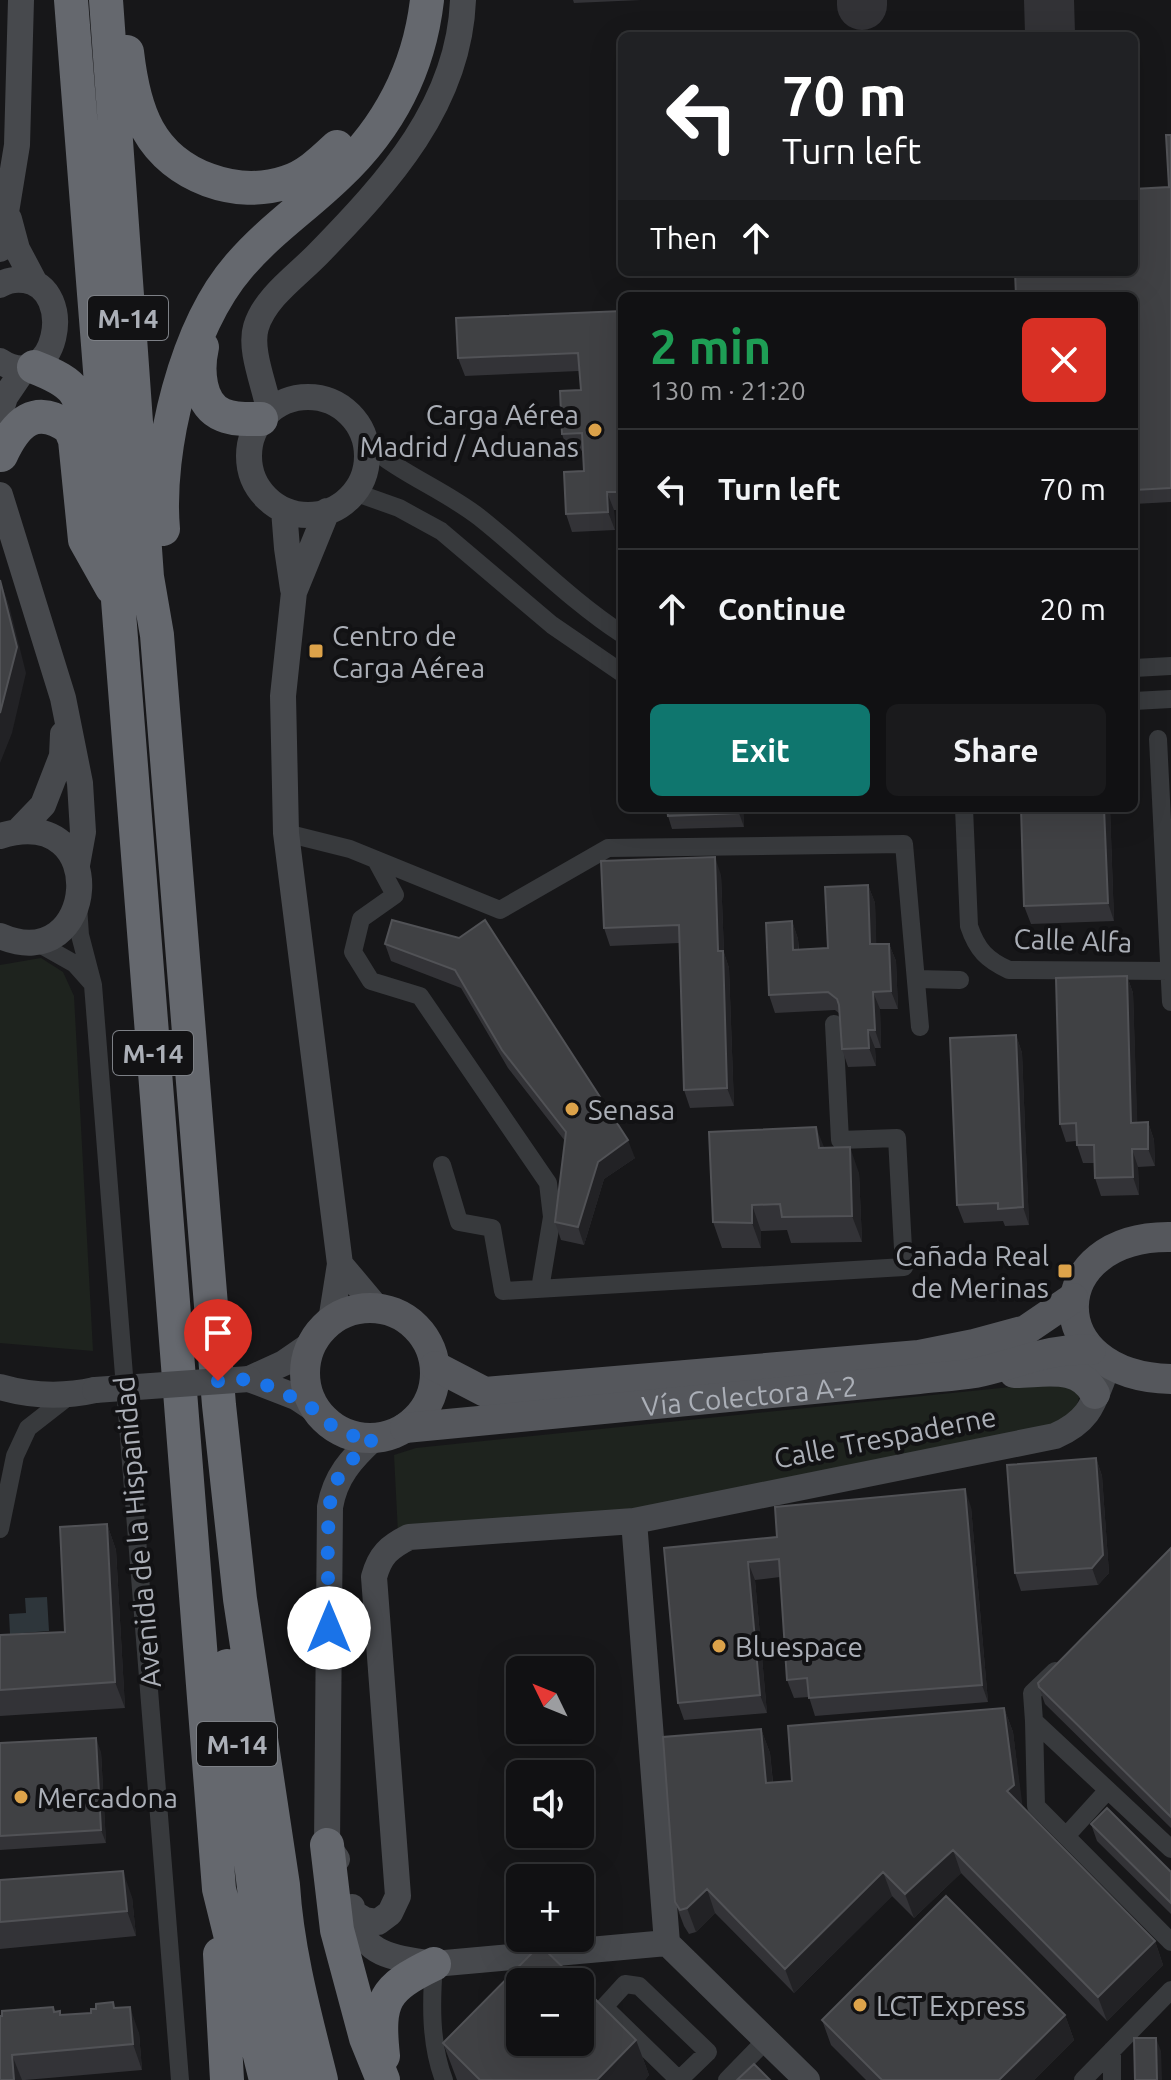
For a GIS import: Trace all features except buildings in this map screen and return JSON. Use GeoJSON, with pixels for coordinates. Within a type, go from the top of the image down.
{"type":"FeatureCollection","features":[{"type":"Feature","properties":{"kind":"highway","name":"M-14"},"geometry":{"type":"LineString","coordinates":[[71,0],[219,1889],[221,2001],[227,2080]]}},
{"type":"Feature","properties":{"kind":"highway","name":"M-14"},"geometry":{"type":"LineString","coordinates":[[106,0],[147,577],[157,635],[219,1405],[225,1651],[257,1912],[291,2080]]}},
{"type":"Feature","properties":{"kind":"highway"},"geometry":{"type":"LineString","coordinates":[[119,0],[138,108],[148,131],[161,148],[194,173],[226,186],[246,188],[289,182],[318,165],[358,123],[382,82],[400,30],[405,0]]}},
{"type":"Feature","properties":{"kind":"highway"},"geometry":{"type":"LineString","coordinates":[[157,635],[166,565],[163,523],[170,436],[184,367],[208,313],[237,269],[272,230],[336,177],[377,132],[409,77],[427,0]]}},
{"type":"Feature","properties":{"kind":"highway"},"geometry":{"type":"LineString","coordinates":[[208,313],[199,368],[207,400],[224,416],[265,415]]}},
{"type":"Feature","properties":{"kind":"highway"},"geometry":{"type":"LineString","coordinates":[[19,366],[62,378],[74,390],[83,407],[90,490],[112,527]]}},
{"type":"Feature","properties":{"kind":"highway"},"geometry":{"type":"LineString","coordinates":[[1,455],[11,433],[23,422],[35,417],[49,417],[70,428],[75,440],[85,540],[117,596]]}},
{"type":"Feature","properties":{"kind":"highway"},"geometry":{"type":"LineString","coordinates":[[219,1405],[240,1599],[283,1885],[285,1917],[321,2080]]}},
{"type":"Feature","properties":{"kind":"highway"},"geometry":{"type":"LineString","coordinates":[[327,1845],[337,1930],[366,2038],[384,2080]]}},
{"type":"Feature","properties":{"kind":"highway"},"geometry":{"type":"LineString","coordinates":[[283,1885],[299,1914],[337,2080]]}},
{"type":"Feature","properties":{"kind":"highway","name":"M-14"},"geometry":{"type":"LineString","coordinates":[[219,1889],[266,2080]]}},
{"type":"Feature","properties":{"kind":"highway"},"geometry":{"type":"LineString","coordinates":[[384,2080],[380,2020],[387,1997],[408,1977],[434,1964]]}},
{"type":"Feature","properties":{"kind":"highway"},"geometry":{"type":"LineString","coordinates":[[351,1987],[361,2080]]}},
{"type":"Feature","properties":{"kind":"main road"},"geometry":{"type":"LineString","coordinates":[[1171,1237],[1152,1236],[1112,1249],[1095,1260],[1080,1280],[1073,1298],[1073,1320],[1081,1338],[1100,1357],[1124,1371],[1148,1378],[1171,1379]]}},
{"type":"Feature","properties":{"kind":"main road","name":"Vía Colectora A-2"},"geometry":{"type":"LineString","coordinates":[[435,1366],[485,1392],[919,1355],[1026,1330],[1073,1298]]}},
{"type":"Feature","properties":{"kind":"main road"},"geometry":{"type":"LineString","coordinates":[[377,1308],[395,1313],[416,1328],[431,1349],[435,1384],[419,1416],[405,1428],[374,1438],[357,1437],[328,1423],[317,1411],[307,1389],[306,1365],[322,1332],[345,1313],[377,1308]]}},
{"type":"Feature","properties":{"kind":"main road","name":"Vía Colectora A-2"},"geometry":{"type":"LineString","coordinates":[[405,1428],[976,1372],[1069,1349],[1100,1357]]}},
{"type":"Feature","properties":{"kind":"main road"},"geometry":{"type":"LineString","coordinates":[[976,1372],[1068,1372],[1079,1375],[1089,1383],[1095,1394]]}},
{"type":"Feature","properties":{"kind":"street"},"geometry":{"type":"LineString","coordinates":[[0,249],[17,145],[21,0]]}},
{"type":"Feature","properties":{"kind":"street"},"geometry":{"type":"LineString","coordinates":[[265,415],[253,345],[256,326],[274,297],[372,196],[400,164],[425,127],[451,68],[461,33],[463,0]]}},
{"type":"Feature","properties":{"kind":"street"},"geometry":{"type":"LineString","coordinates":[[0,413],[19,366],[47,355],[56,324],[46,292],[35,283],[17,249],[8,204]]}},
{"type":"Feature","properties":{"kind":"street"},"geometry":{"type":"LineString","coordinates":[[0,285],[6,281],[21,280],[35,283]]}},
{"type":"Feature","properties":{"kind":"street"},"geometry":{"type":"LineString","coordinates":[[256,326],[269,360],[280,377],[306,398]]}},
{"type":"Feature","properties":{"kind":"street"},"geometry":{"type":"LineString","coordinates":[[306,398],[319,398],[349,412],[360,426],[366,443],[365,469],[354,492],[342,503],[327,511],[298,514],[284,510],[262,492],[249,464],[253,433],[265,415],[306,398]]}},
{"type":"Feature","properties":{"kind":"street"},"geometry":{"type":"LineString","coordinates":[[366,443],[400,470],[476,515],[574,599],[618,631]]}},
{"type":"Feature","properties":{"kind":"street"},"geometry":{"type":"LineString","coordinates":[[0,448],[2,499],[63,698],[80,783],[83,832],[77,865]]}},
{"type":"Feature","properties":{"kind":"street"},"geometry":{"type":"LineString","coordinates":[[354,492],[399,508],[441,531],[552,625],[618,670]]}},
{"type":"Feature","properties":{"kind":"street"},"geometry":{"type":"LineString","coordinates":[[0,1387],[15,1392],[69,1396],[95,1390],[249,1379],[284,1363],[322,1332],[340,1264],[286,833],[283,696],[294,592],[284,510]]}},
{"type":"Feature","properties":{"kind":"street"},"geometry":{"type":"LineString","coordinates":[[294,592],[327,511]]}},
{"type":"Feature","properties":{"kind":"street"},"geometry":{"type":"LineString","coordinates":[[1138,668],[1171,666]]}},
{"type":"Feature","properties":{"kind":"street"},"geometry":{"type":"LineString","coordinates":[[9,834],[43,805],[62,756],[63,698]]}},
{"type":"Feature","properties":{"kind":"street"},"geometry":{"type":"LineString","coordinates":[[1138,701],[1171,699]]}},
{"type":"Feature","properties":{"kind":"street"},"geometry":{"type":"LineString","coordinates":[[1158,739],[1171,1002]]}},
{"type":"Feature","properties":{"kind":"street","name":"Calle Alfa"},"geometry":{"type":"LineString","coordinates":[[964,812],[969,926],[974,941],[991,961],[1009,970],[1170,971]]}},
{"type":"Feature","properties":{"kind":"street"},"geometry":{"type":"LineString","coordinates":[[0,936],[13,942],[36,942],[54,935],[68,922],[78,906],[81,885],[77,865],[67,849],[53,838],[36,831],[9,834]]}},
{"type":"Feature","properties":{"kind":"street"},"geometry":{"type":"LineString","coordinates":[[286,833],[350,849],[500,910],[608,848],[904,844],[920,1027]]}},
{"type":"Feature","properties":{"kind":"street"},"geometry":{"type":"LineString","coordinates":[[376,860],[395,895],[361,919],[353,952],[371,981],[420,996],[548,1183],[552,1217],[540,1289]]}},
{"type":"Feature","properties":{"kind":"street","name":"Avenida de la Hispanidad"},"geometry":{"type":"LineString","coordinates":[[78,906],[80,935],[93,985],[180,2080]]}},
{"type":"Feature","properties":{"kind":"street"},"geometry":{"type":"LineString","coordinates":[[36,942],[75,964],[93,985]]}},
{"type":"Feature","properties":{"kind":"street"},"geometry":{"type":"LineString","coordinates":[[916,979],[960,980]]}},
{"type":"Feature","properties":{"kind":"street"},"geometry":{"type":"LineString","coordinates":[[442,1165],[459,1222],[492,1228],[503,1291],[904,1267],[897,1138],[840,1140],[834,1024]]}},
{"type":"Feature","properties":{"kind":"street"},"geometry":{"type":"LineString","coordinates":[[340,1264],[377,1308]]}},
{"type":"Feature","properties":{"kind":"street","name":"Calle Trespaderne"},"geometry":{"type":"LineString","coordinates":[[353,1913],[365,1920],[378,1922],[390,1913],[398,1896],[374,1577],[379,1560],[391,1546],[409,1537],[634,1521],[1055,1436],[1084,1419],[1095,1394],[1100,1357]]}},
{"type":"Feature","properties":{"kind":"street"},"geometry":{"type":"LineString","coordinates":[[0,1376],[17,1381],[95,1390]]}},
{"type":"Feature","properties":{"kind":"street"},"geometry":{"type":"LineString","coordinates":[[249,1379],[296,1397],[317,1411]]}},
{"type":"Feature","properties":{"kind":"street"},"geometry":{"type":"LineString","coordinates":[[0,1529],[15,1456],[28,1428],[69,1396]]}},
{"type":"Feature","properties":{"kind":"street"},"geometry":{"type":"LineString","coordinates":[[374,1438],[352,1460],[334,1487],[330,1507],[327,1845],[345,1870],[359,1935],[376,1949],[399,1958],[434,1964],[667,1943]]}},
{"type":"Feature","properties":{"kind":"street"},"geometry":{"type":"LineString","coordinates":[[0,1465],[7,1501]]}},
{"type":"Feature","properties":{"kind":"street"},"geometry":{"type":"LineString","coordinates":[[634,1521],[667,1943],[807,2080]]}},
{"type":"Feature","properties":{"kind":"street"},"geometry":{"type":"LineString","coordinates":[[1064,1661],[1032,1693],[1036,1806],[1171,1942]]}},
{"type":"Feature","properties":{"kind":"street"},"geometry":{"type":"LineString","coordinates":[[1034,1721],[1171,1849]]}},
{"type":"Feature","properties":{"kind":"street"},"geometry":{"type":"LineString","coordinates":[[1067,1835],[1107,1791]]}},
{"type":"Feature","properties":{"kind":"street"},"geometry":{"type":"LineString","coordinates":[[434,1964],[432,2028],[444,2080]]}},
{"type":"Feature","properties":{"kind":"street"},"geometry":{"type":"LineString","coordinates":[[625,1984],[639,1986],[708,2052],[679,2080],[604,2007],[625,1984]]}},
{"type":"Feature","properties":{"kind":"street"},"geometry":{"type":"LineString","coordinates":[[1083,2080],[1171,1990]]}},
{"type":"Feature","properties":{"kind":"street"},"geometry":{"type":"LineString","coordinates":[[727,2080],[766,2040]]}},
{"type":"Feature","properties":{"kind":"street"},"geometry":{"type":"LineString","coordinates":[[1112,2050],[1112,2080]]}},
{"type":"Feature","properties":{"kind":"shaded area"},"geometry":{"type":"Polygon","coordinates":[[[41,958],[63,972],[74,996],[93,1351],[0,1343],[0,965],[41,958]]]}},
{"type":"Feature","properties":{"kind":"shaded area"},"geometry":{"type":"Polygon","coordinates":[[[1060,1382],[1080,1391],[1075,1409],[1065,1419],[1033,1430],[623,1513],[398,1533],[394,1455],[416,1448],[1060,1382]]]}},
{"type":"Feature","properties":{"kind":"shaded area"},"geometry":{"type":"Polygon","coordinates":[[[47,1597],[49,1631],[10,1634],[9,1614],[26,1613],[25,1598],[47,1597]]]}},
{"type":"Feature","properties":{"kind":"taxiway"},"geometry":{"type":"LineString","coordinates":[[862,0],[862,5]]}},
{"type":"Feature","properties":{"kind":"taxiway"},"geometry":{"type":"LineString","coordinates":[[1049,0],[1050,32]]}},
{"type":"Feature","properties":{"kind":"place","name":"Carga Aérea Madrid / Aduanas"},"geometry":{"type":"Point","coordinates":[595,430]}},
{"type":"Feature","properties":{"kind":"place","name":"Centro de Carga Aérea"},"geometry":{"type":"Point","coordinates":[316,651]}},
{"type":"Feature","properties":{"kind":"place","name":"Senasa"},"geometry":{"type":"Point","coordinates":[572,1109]}},
{"type":"Feature","properties":{"kind":"place","name":"Cañada Real de Merinas"},"geometry":{"type":"Point","coordinates":[1065,1271]}},
{"type":"Feature","properties":{"kind":"place","name":"Bluespace"},"geometry":{"type":"Point","coordinates":[719,1646]}},
{"type":"Feature","properties":{"kind":"place","name":"Mercadona"},"geometry":{"type":"Point","coordinates":[21,1797]}},
{"type":"Feature","properties":{"kind":"place","name":"LCT Express"},"geometry":{"type":"Point","coordinates":[860,2005]}},
{"type":"Feature","properties":{"kind":"route"},"geometry":{"type":"LineString","coordinates":[[218,1381],[249,1379],[277,1389],[296,1397],[342,1432],[374,1438],[352,1460],[334,1487],[330,1507],[329,1628]]}}]}
